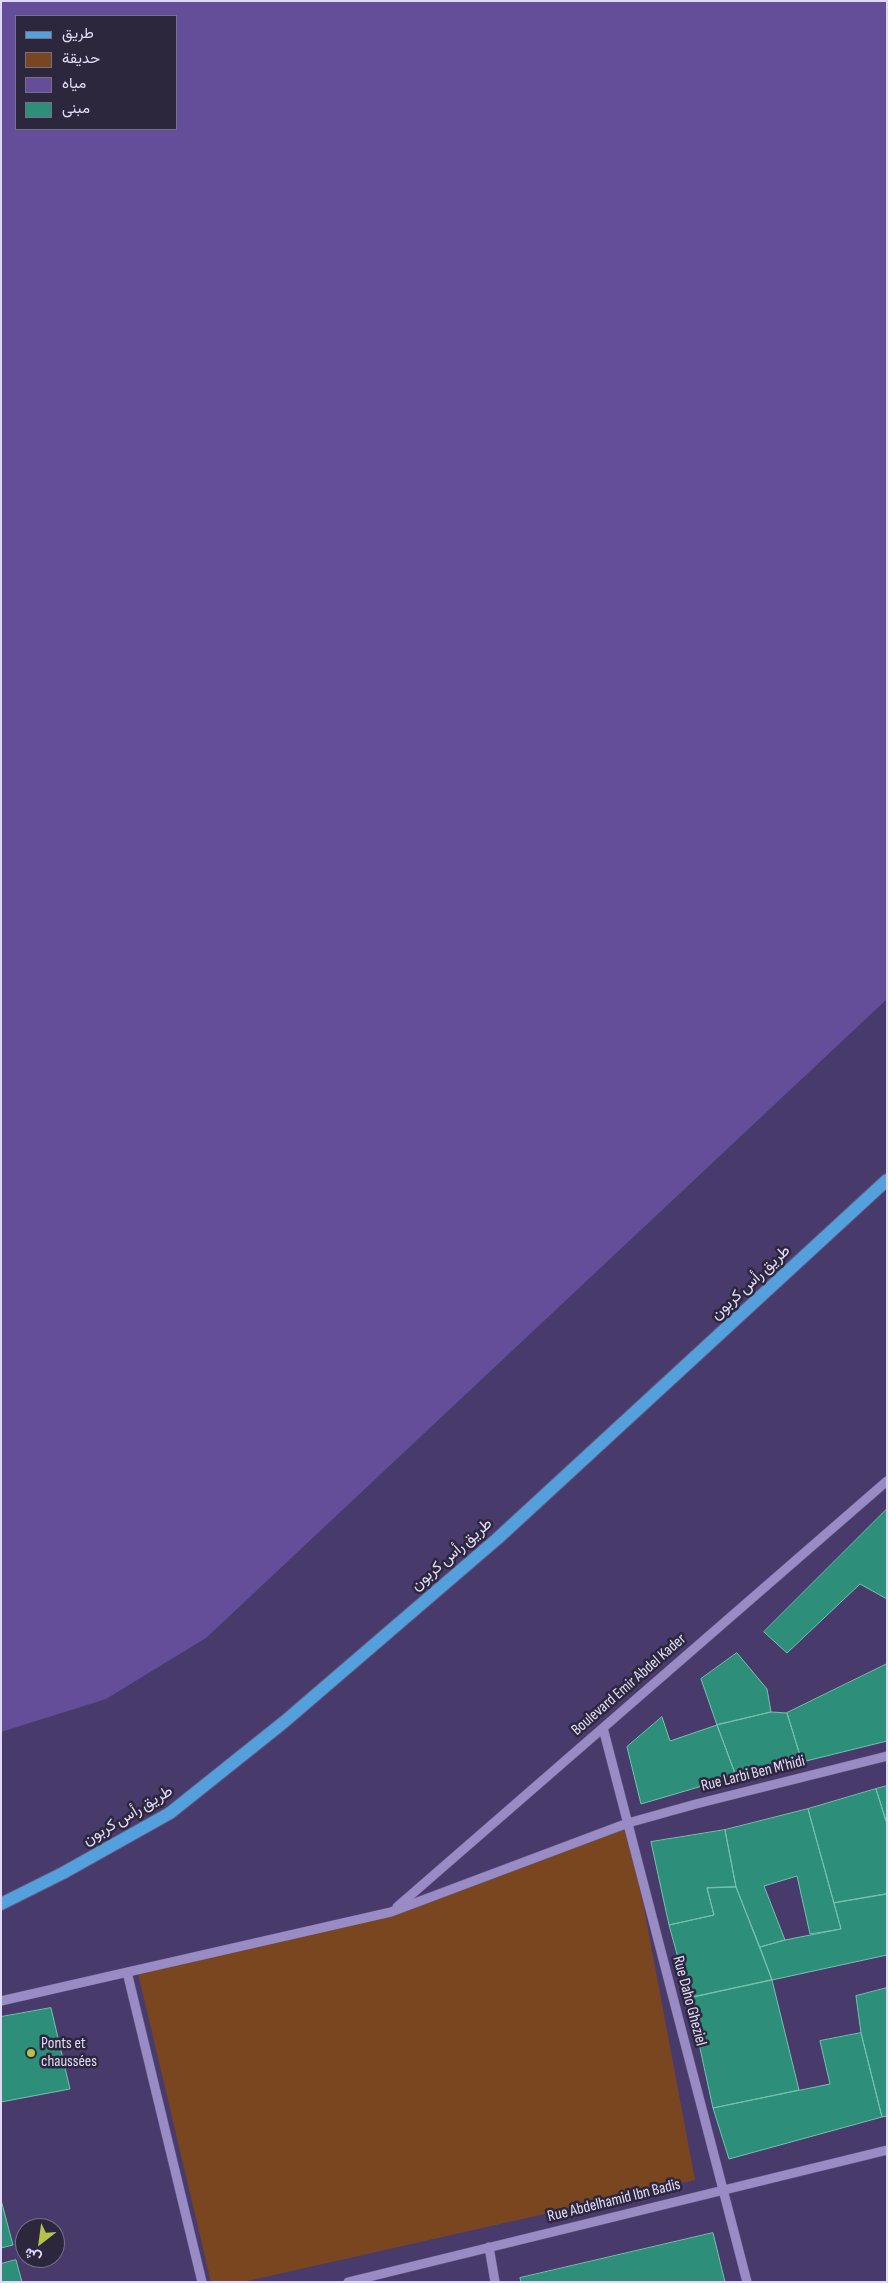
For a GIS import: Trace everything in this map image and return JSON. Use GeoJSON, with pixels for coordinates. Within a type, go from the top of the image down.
{"type":"FeatureCollection","features":[{"type":"Feature","properties":{"kind":"main road","name":"طريق رأس كربون"},"geometry":{"type":"LineString","coordinates":[[1,1904],[63,1873],[170,1813],[284,1722],[496,1539],[887,1180]]}},
{"type":"Feature","properties":{"kind":"street","name":"Boulevard Emir Abdel Kader"},"geometry":{"type":"LineString","coordinates":[[391,1912],[887,1481]]}},
{"type":"Feature","properties":{"kind":"street","name":"Rue Daho Gheziel"},"geometry":{"type":"LineString","coordinates":[[603,1728],[747,2282]]}},
{"type":"Feature","properties":{"kind":"street","name":"Rue Larbi Ben M'hidi"},"geometry":{"type":"LineString","coordinates":[[1,2001],[391,1912],[628,1823],[887,1756]]}},
{"type":"Feature","properties":{"kind":"street"},"geometry":{"type":"LineString","coordinates":[[127,1972],[202,2282]]}},
{"type":"Feature","properties":{"kind":"street","name":"Rue Abdelhamid Ibn Badis"},"geometry":{"type":"LineString","coordinates":[[348,2282],[887,2150]]}},
{"type":"Feature","properties":{"kind":"street"},"geometry":{"type":"LineString","coordinates":[[489,2247],[495,2282]]}},
{"type":"Feature","properties":{"kind":"green space"},"geometry":{"type":"Polygon","coordinates":[[[628,1823],[695,2180],[243,2282],[211,2282],[137,1969],[392,1916],[628,1823]]]}},
{"type":"Feature","properties":{"kind":"water"},"geometry":{"type":"Polygon","coordinates":[[[1,1],[887,1],[887,999],[206,1638],[106,1699],[1,1732],[1,1]]]}},
{"type":"Feature","properties":{"kind":"building"},"geometry":{"type":"Polygon","coordinates":[[[887,1509],[887,1599],[860,1584],[787,1653],[764,1632],[887,1509]]]}},
{"type":"Feature","properties":{"kind":"building"},"geometry":{"type":"Polygon","coordinates":[[[737,1653],[767,1689],[771,1712],[717,1725],[701,1679],[737,1653]]]}},
{"type":"Feature","properties":{"kind":"building"},"geometry":{"type":"Polygon","coordinates":[[[887,1664],[887,1741],[802,1762],[787,1713],[887,1664]]]}},
{"type":"Feature","properties":{"kind":"building"},"geometry":{"type":"Polygon","coordinates":[[[771,1712],[787,1713],[802,1762],[736,1776],[717,1725],[771,1712]]]}},
{"type":"Feature","properties":{"kind":"building"},"geometry":{"type":"Polygon","coordinates":[[[662,1717],[670,1741],[717,1725],[736,1776],[641,1804],[627,1747],[662,1717]]]}},
{"type":"Feature","properties":{"kind":"building"},"geometry":{"type":"Polygon","coordinates":[[[887,1786],[887,1824],[876,1789],[887,1786]]]}},
{"type":"Feature","properties":{"kind":"building"},"geometry":{"type":"Polygon","coordinates":[[[876,1789],[887,1824],[887,1894],[834,1903],[808,1809],[876,1789]]]}},
{"type":"Feature","properties":{"kind":"building"},"geometry":{"type":"Polygon","coordinates":[[[808,1809],[841,1929],[810,1934],[797,1876],[764,1886],[785,1940],[760,1947],[736,1887],[725,1830],[808,1809]]]}},
{"type":"Feature","properties":{"kind":"building"},"geometry":{"type":"Polygon","coordinates":[[[725,1830],[736,1887],[707,1888],[714,1915],[669,1925],[651,1842],[725,1830]]]}},
{"type":"Feature","properties":{"kind":"building"},"geometry":{"type":"Polygon","coordinates":[[[736,1887],[772,1980],[689,1998],[669,1925],[714,1915],[707,1888],[736,1887]]]}},
{"type":"Feature","properties":{"kind":"building"},"geometry":{"type":"Polygon","coordinates":[[[887,1894],[887,1955],[772,1980],[760,1947],[841,1929],[834,1903],[887,1894]]]}},
{"type":"Feature","properties":{"kind":"building"},"geometry":{"type":"Polygon","coordinates":[[[772,1980],[799,2090],[713,2108],[689,1998],[772,1980]]]}},
{"type":"Feature","properties":{"kind":"building"},"geometry":{"type":"Polygon","coordinates":[[[887,1988],[887,2116],[882,2117],[861,2033],[856,1996],[887,1988]]]}},
{"type":"Feature","properties":{"kind":"building","name":"Ponts et chaussées"},"geometry":{"type":"Polygon","coordinates":[[[51,2008],[70,2089],[1,2102],[1,2017],[51,2008]]]}},
{"type":"Feature","properties":{"kind":"building"},"geometry":{"type":"Polygon","coordinates":[[[861,2033],[882,2117],[729,2159],[713,2108],[830,2084],[820,2041],[861,2033]]]}},
{"type":"Feature","properties":{"kind":"building"},"geometry":{"type":"Polygon","coordinates":[[[1,2200],[13,2245],[1,2248],[1,2200]]]}},
{"type":"Feature","properties":{"kind":"building"},"geometry":{"type":"Polygon","coordinates":[[[713,2233],[725,2282],[521,2282],[520,2278],[713,2233]]]}},
{"type":"Feature","properties":{"kind":"building"},"geometry":{"type":"Polygon","coordinates":[[[15,2260],[15,2268],[18,2268],[22,2282],[1,2282],[1,2264],[15,2260]]]}},
{"type":"Feature","properties":{"kind":"place","name":"Ponts et chaussées"},"geometry":{"type":"Point","coordinates":[31,2053]}}]}
